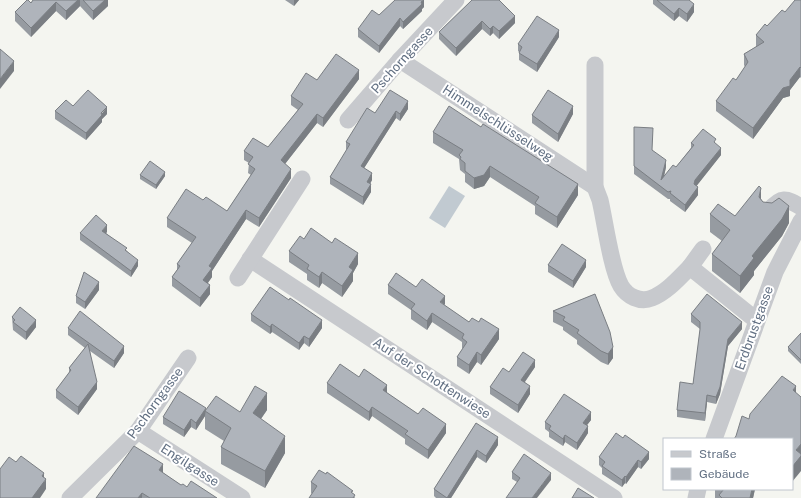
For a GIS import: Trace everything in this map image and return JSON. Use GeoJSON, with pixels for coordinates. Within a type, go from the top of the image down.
{"type":"FeatureCollection","features":[{"type":"Feature","properties":{"kind":"street","name":"Pschorngasse"},"geometry":{"type":"LineString","coordinates":[[348,120],[400,60],[456,0]]}},
{"type":"Feature","properties":{"kind":"street","name":"Himmelschlüsselweg"},"geometry":{"type":"LineString","coordinates":[[400,60],[595,187]]}},
{"type":"Feature","properties":{"kind":"street"},"geometry":{"type":"LineString","coordinates":[[595,65],[595,187],[600,200],[616,274],[620,285],[630,296],[640,300],[651,299],[661,294],[690,267],[703,249]]}},
{"type":"Feature","properties":{"kind":"street"},"geometry":{"type":"LineString","coordinates":[[238,278],[302,179]]}},
{"type":"Feature","properties":{"kind":"street"},"geometry":{"type":"LineString","coordinates":[[769,211],[775,202],[782,199],[790,201],[801,208]]}},
{"type":"Feature","properties":{"kind":"street","name":"Erdbrustgasse"},"geometry":{"type":"LineString","coordinates":[[714,438],[774,272],[801,221]]}},
{"type":"Feature","properties":{"kind":"street","name":"Auf der Schottenwiese"},"geometry":{"type":"LineString","coordinates":[[250,259],[614,498]]}},
{"type":"Feature","properties":{"kind":"street"},"geometry":{"type":"LineString","coordinates":[[690,267],[756,320]]}},
{"type":"Feature","properties":{"kind":"street","name":"Pschorngasse"},"geometry":{"type":"LineString","coordinates":[[70,498],[138,431],[188,358]]}},
{"type":"Feature","properties":{"kind":"street","name":"Engilgasse"},"geometry":{"type":"LineString","coordinates":[[138,431],[242,498]]}},
{"type":"Feature","properties":{"kind":"shaded area"},"geometry":{"type":"Polygon","coordinates":[[[449,186],[465,196],[445,228],[429,218],[449,186]]]}},
{"type":"Feature","properties":{"kind":"building"},"geometry":{"type":"Polygon","coordinates":[[[27,0],[31,3],[33,0],[78,0],[66,11],[56,2],[31,28],[15,12],[27,0]]]}},
{"type":"Feature","properties":{"kind":"building"},"geometry":{"type":"Polygon","coordinates":[[[83,0],[105,0],[93,11],[83,0]]]}},
{"type":"Feature","properties":{"kind":"building"},"geometry":{"type":"Polygon","coordinates":[[[395,0],[424,0],[421,2],[422,4],[403,22],[400,18],[379,46],[358,29],[372,10],[379,15],[395,0]]]}},
{"type":"Feature","properties":{"kind":"building"},"geometry":{"type":"Polygon","coordinates":[[[472,0],[499,0],[515,16],[499,31],[493,26],[490,29],[482,21],[456,48],[439,32],[472,0]]]}},
{"type":"Feature","properties":{"kind":"building"},"geometry":{"type":"Polygon","coordinates":[[[657,0],[689,0],[694,4],[687,14],[679,8],[674,14],[657,0]]]}},
{"type":"Feature","properties":{"kind":"building"},"geometry":{"type":"Polygon","coordinates":[[[795,0],[801,0],[801,68],[800,67],[790,80],[790,86],[783,88],[753,128],[716,101],[733,78],[736,80],[748,62],[744,54],[764,42],[756,35],[765,24],[767,26],[782,10],[785,12],[795,0]]]}},
{"type":"Feature","properties":{"kind":"building"},"geometry":{"type":"Polygon","coordinates":[[[537,16],[559,30],[537,64],[519,53],[522,47],[518,44],[537,16]]]}},
{"type":"Feature","properties":{"kind":"building"},"geometry":{"type":"Polygon","coordinates":[[[0,49],[14,61],[0,79],[0,49]]]}},
{"type":"Feature","properties":{"kind":"building"},"geometry":{"type":"Polygon","coordinates":[[[336,54],[359,70],[323,118],[317,114],[281,160],[291,169],[259,218],[246,210],[209,266],[212,268],[203,280],[210,285],[200,298],[172,277],[180,266],[177,264],[196,237],[167,218],[186,189],[203,200],[206,197],[227,211],[255,169],[248,164],[253,157],[244,151],[253,138],[268,147],[303,104],[291,96],[306,73],[317,80],[336,54]]]}},
{"type":"Feature","properties":{"kind":"building"},"geometry":{"type":"Polygon","coordinates":[[[88,90],[107,107],[86,133],[55,111],[66,100],[73,106],[88,90]]]}},
{"type":"Feature","properties":{"kind":"building"},"geometry":{"type":"Polygon","coordinates":[[[390,90],[408,101],[400,114],[396,111],[361,166],[372,173],[367,182],[371,184],[363,197],[330,177],[350,144],[346,142],[367,108],[375,113],[390,90]]]}},
{"type":"Feature","properties":{"kind":"building"},"geometry":{"type":"Polygon","coordinates":[[[548,90],[573,106],[558,134],[532,115],[548,90]]]}},
{"type":"Feature","properties":{"kind":"building"},"geometry":{"type":"Polygon","coordinates":[[[449,106],[481,127],[483,124],[578,184],[557,217],[535,203],[539,197],[490,166],[484,175],[474,178],[465,171],[465,163],[460,159],[461,157],[459,155],[463,150],[433,132],[449,106]]]}},
{"type":"Feature","properties":{"kind":"building"},"geometry":{"type":"Polygon","coordinates":[[[634,127],[653,128],[652,150],[666,160],[661,180],[673,165],[676,167],[694,145],[691,143],[703,129],[716,139],[714,142],[721,148],[695,180],[694,184],[698,187],[685,205],[670,193],[671,191],[668,192],[634,166],[634,127]]]}},
{"type":"Feature","properties":{"kind":"building"},"geometry":{"type":"Polygon","coordinates":[[[150,161],[165,172],[156,185],[140,175],[150,161]]]}},
{"type":"Feature","properties":{"kind":"building"},"geometry":{"type":"Polygon","coordinates":[[[759,186],[761,188],[759,197],[763,202],[772,203],[779,198],[789,206],[782,219],[752,256],[754,258],[740,276],[712,254],[730,230],[710,214],[718,204],[735,216],[759,186]]]}},
{"type":"Feature","properties":{"kind":"building"},"geometry":{"type":"Polygon","coordinates":[[[96,215],[107,225],[102,231],[127,248],[125,250],[138,260],[131,271],[80,233],[96,215]]]}},
{"type":"Feature","properties":{"kind":"building"},"geometry":{"type":"Polygon","coordinates":[[[311,228],[332,243],[335,238],[358,253],[349,267],[353,270],[342,286],[322,272],[319,277],[307,269],[309,265],[289,251],[300,236],[304,239],[311,228]]]}},
{"type":"Feature","properties":{"kind":"building"},"geometry":{"type":"Polygon","coordinates":[[[562,244],[586,260],[573,281],[548,265],[562,244]]]}},
{"type":"Feature","properties":{"kind":"building"},"geometry":{"type":"Polygon","coordinates":[[[84,272],[99,282],[85,302],[76,296],[84,272]]]}},
{"type":"Feature","properties":{"kind":"building"},"geometry":{"type":"Polygon","coordinates":[[[396,273],[416,287],[422,279],[445,296],[440,302],[469,322],[472,318],[479,322],[481,318],[499,329],[481,355],[477,352],[469,365],[457,357],[467,342],[462,338],[464,334],[432,313],[427,321],[411,309],[415,304],[388,285],[396,273]]]}},
{"type":"Feature","properties":{"kind":"building"},"geometry":{"type":"Polygon","coordinates":[[[270,287],[289,300],[290,298],[322,320],[309,339],[304,336],[299,343],[272,324],[270,327],[251,314],[270,287]]]}},
{"type":"Feature","properties":{"kind":"building"},"geometry":{"type":"Polygon","coordinates":[[[595,294],[610,332],[613,347],[608,354],[601,351],[577,333],[579,330],[563,320],[565,317],[553,311],[595,294]]]}},
{"type":"Feature","properties":{"kind":"building"},"geometry":{"type":"Polygon","coordinates":[[[707,294],[742,322],[728,339],[720,387],[716,397],[707,395],[705,413],[677,410],[680,382],[693,384],[700,322],[691,314],[707,294]]]}},
{"type":"Feature","properties":{"kind":"building"},"geometry":{"type":"Polygon","coordinates":[[[20,307],[36,320],[26,332],[13,322],[15,320],[12,317],[20,307]]]}},
{"type":"Feature","properties":{"kind":"building"},"geometry":{"type":"Polygon","coordinates":[[[80,311],[124,346],[114,361],[68,328],[80,311]]]}},
{"type":"Feature","properties":{"kind":"building"},"geometry":{"type":"Polygon","coordinates":[[[801,333],[801,360],[788,347],[801,333]]]}},
{"type":"Feature","properties":{"kind":"building"},"geometry":{"type":"Polygon","coordinates":[[[88,344],[97,382],[78,407],[56,390],[71,370],[69,368],[88,344]]]}},
{"type":"Feature","properties":{"kind":"building"},"geometry":{"type":"Polygon","coordinates":[[[523,352],[535,360],[521,380],[530,386],[518,405],[490,387],[503,368],[509,372],[523,352]]]}},
{"type":"Feature","properties":{"kind":"building"},"geometry":{"type":"Polygon","coordinates":[[[340,364],[359,377],[364,369],[387,385],[383,390],[418,414],[423,408],[446,424],[428,450],[405,434],[408,431],[372,407],[369,412],[327,383],[340,364]]]}},
{"type":"Feature","properties":{"kind":"building"},"geometry":{"type":"Polygon","coordinates":[[[782,376],[796,386],[793,390],[801,397],[801,444],[796,450],[801,454],[801,456],[793,466],[793,438],[735,438],[742,416],[749,419],[750,414],[782,376]]]}},
{"type":"Feature","properties":{"kind":"building"},"geometry":{"type":"Polygon","coordinates":[[[255,386],[267,393],[253,413],[285,436],[265,471],[221,447],[231,428],[205,411],[216,396],[240,412],[255,386]]]}},
{"type":"Feature","properties":{"kind":"building"},"geometry":{"type":"Polygon","coordinates":[[[179,391],[206,408],[196,423],[191,419],[184,430],[163,417],[179,391]]]}},
{"type":"Feature","properties":{"kind":"building"},"geometry":{"type":"Polygon","coordinates":[[[564,394],[591,412],[583,423],[588,426],[577,443],[565,435],[563,439],[549,429],[551,426],[545,422],[564,394]]]}},
{"type":"Feature","properties":{"kind":"building"},"geometry":{"type":"Polygon","coordinates":[[[476,423],[498,437],[486,456],[477,450],[447,498],[434,489],[476,423]]]}},
{"type":"Feature","properties":{"kind":"building"},"geometry":{"type":"Polygon","coordinates":[[[616,433],[623,438],[625,435],[649,452],[641,462],[638,460],[626,477],[625,476],[622,480],[602,466],[605,462],[599,457],[616,433]]]}},
{"type":"Feature","properties":{"kind":"building"},"geometry":{"type":"Polygon","coordinates":[[[134,446],[163,464],[159,470],[181,485],[183,484],[187,487],[191,481],[217,498],[150,498],[142,493],[138,498],[96,498],[134,446]]]}},
{"type":"Feature","properties":{"kind":"building"},"geometry":{"type":"Polygon","coordinates":[[[524,454],[551,473],[532,498],[506,498],[520,478],[512,472],[524,454]]]}},
{"type":"Feature","properties":{"kind":"building"},"geometry":{"type":"Polygon","coordinates":[[[21,456],[44,473],[42,476],[46,479],[32,498],[0,498],[0,469],[9,457],[16,462],[21,456]]]}},
{"type":"Feature","properties":{"kind":"building"},"geometry":{"type":"Polygon","coordinates":[[[319,470],[326,474],[327,472],[353,491],[351,492],[355,495],[353,498],[309,498],[317,486],[311,482],[319,470]]]}},
{"type":"Feature","properties":{"kind":"building"},"geometry":{"type":"Polygon","coordinates":[[[578,488],[594,498],[572,498],[578,488]]]}},
{"type":"Feature","properties":{"kind":"building"},"geometry":{"type":"Polygon","coordinates":[[[723,490],[752,490],[750,498],[722,498],[719,495],[723,490]]]}}]}
